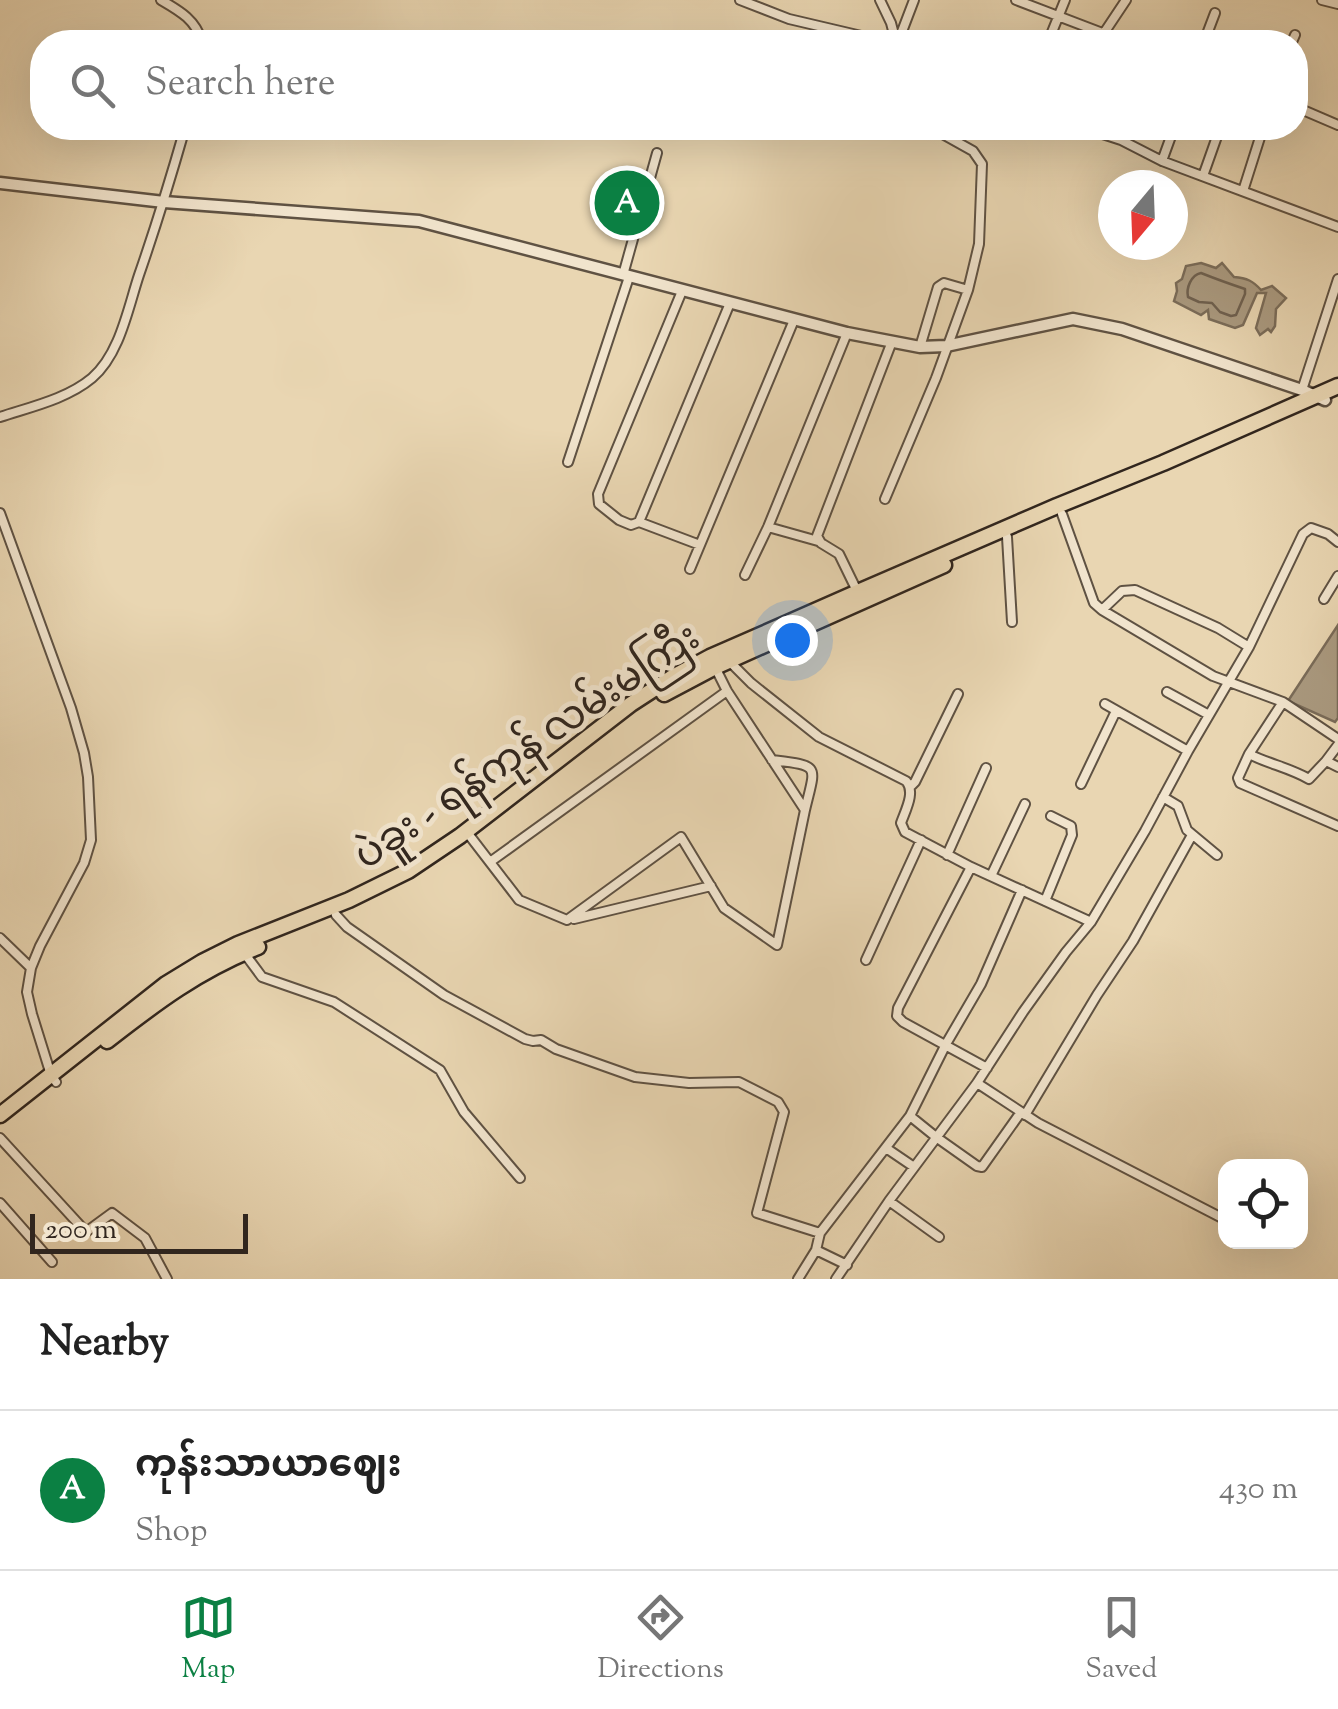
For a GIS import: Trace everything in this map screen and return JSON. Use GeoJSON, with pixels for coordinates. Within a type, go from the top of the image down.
{"type":"FeatureCollection","features":[{"type":"Feature","properties":{"kind":"highway","name":"ပဲခူး - ရန်ကုန် လမ်းမကြီး"},"geometry":{"type":"LineString","coordinates":[[860,597],[1166,470],[1327,392]]}},
{"type":"Feature","properties":{"kind":"highway","name":"ပဲခူး - ရန်ကုန် လမ်းမကြီး"},"geometry":{"type":"LineString","coordinates":[[0,1124],[166,984],[202,962],[336,915],[412,878],[631,704],[671,678],[722,660],[1057,506],[1327,392]]}},
{"type":"Feature","properties":{"kind":"highway","name":"ပဲခူး - ရန်ကုန် လမ်းမကြီး"},"geometry":{"type":"LineString","coordinates":[[241,948],[408,871],[469,835]]}},
{"type":"Feature","properties":{"kind":"highway","name":"ပဲခူး - ရန်ကုန် လမ်းမကြီး"},"geometry":{"type":"LineString","coordinates":[[0,1115],[54,1079]]}},
{"type":"Feature","properties":{"kind":"street"},"geometry":{"type":"LineString","coordinates":[[160,0],[184,14],[199,30]]}},
{"type":"Feature","properties":{"kind":"street"},"geometry":{"type":"LineString","coordinates":[[740,0],[789,19],[836,30]]}},
{"type":"Feature","properties":{"kind":"street"},"geometry":{"type":"LineString","coordinates":[[880,0],[893,30]]}},
{"type":"Feature","properties":{"kind":"street"},"geometry":{"type":"LineString","coordinates":[[902,30],[914,0]]}},
{"type":"Feature","properties":{"kind":"street"},"geometry":{"type":"LineString","coordinates":[[1016,0],[1085,30]]}},
{"type":"Feature","properties":{"kind":"street"},"geometry":{"type":"LineString","coordinates":[[1053,30],[1064,0]]}},
{"type":"Feature","properties":{"kind":"street"},"geometry":{"type":"LineString","coordinates":[[1106,30],[1126,0]]}},
{"type":"Feature","properties":{"kind":"street"},"geometry":{"type":"LineString","coordinates":[[1322,0],[1338,4]]}},
{"type":"Feature","properties":{"kind":"street"},"geometry":{"type":"LineString","coordinates":[[1208,30],[1214,12]]}},
{"type":"Feature","properties":{"kind":"street"},"geometry":{"type":"LineString","coordinates":[[1308,113],[1338,125]]}},
{"type":"Feature","properties":{"kind":"street"},"geometry":{"type":"LineString","coordinates":[[0,417],[73,390],[106,364],[118,340],[182,140]]}},
{"type":"Feature","properties":{"kind":"street"},"geometry":{"type":"LineString","coordinates":[[885,498],[936,378],[968,290],[979,244],[982,164],[973,151],[953,140]]}},
{"type":"Feature","properties":{"kind":"street"},"geometry":{"type":"LineString","coordinates":[[1121,140],[1162,161],[1338,226]]}},
{"type":"Feature","properties":{"kind":"street"},"geometry":{"type":"LineString","coordinates":[[1162,161],[1170,140]]}},
{"type":"Feature","properties":{"kind":"street"},"geometry":{"type":"LineString","coordinates":[[1203,176],[1216,140]]}},
{"type":"Feature","properties":{"kind":"street"},"geometry":{"type":"LineString","coordinates":[[1243,191],[1258,140]]}},
{"type":"Feature","properties":{"kind":"street"},"geometry":{"type":"LineString","coordinates":[[568,462],[626,276],[657,154]]}},
{"type":"Feature","properties":{"kind":"street"},"geometry":{"type":"LineString","coordinates":[[0,183],[164,202],[420,222],[846,334],[920,348],[1073,320],[1122,328],[1327,392],[1338,278]]}},
{"type":"Feature","properties":{"kind":"street"},"geometry":{"type":"LineString","coordinates":[[920,348],[938,287],[944,283],[968,290]]}},
{"type":"Feature","properties":{"kind":"street"},"geometry":{"type":"LineString","coordinates":[[682,291],[598,494],[599,504],[619,520],[631,525],[639,522],[700,545]]}},
{"type":"Feature","properties":{"kind":"street"},"geometry":{"type":"LineString","coordinates":[[639,522],[730,303]]}},
{"type":"Feature","properties":{"kind":"street"},"geometry":{"type":"LineString","coordinates":[[690,569],[794,320]]}},
{"type":"Feature","properties":{"kind":"street"},"geometry":{"type":"LineString","coordinates":[[745,575],[768,528],[846,334]]}},
{"type":"Feature","properties":{"kind":"street"},"geometry":{"type":"LineString","coordinates":[[818,540],[891,344]]}},
{"type":"Feature","properties":{"kind":"street"},"geometry":{"type":"LineString","coordinates":[[0,513],[71,708],[88,777],[91,840],[84,863],[40,946],[31,968],[28,992],[54,1079]]}},
{"type":"Feature","properties":{"kind":"street"},"geometry":{"type":"LineString","coordinates":[[1062,514],[1094,603],[1102,610],[1213,676],[1283,702],[1338,742],[1309,779],[1250,754]]}},
{"type":"Feature","properties":{"kind":"street"},"geometry":{"type":"LineString","coordinates":[[768,528],[818,540],[839,554],[860,597]]}},
{"type":"Feature","properties":{"kind":"street"},"geometry":{"type":"LineString","coordinates":[[836,1279],[978,1083],[1044,982],[1091,922],[1248,647],[1303,534],[1311,528],[1338,542]]}},
{"type":"Feature","properties":{"kind":"street"},"geometry":{"type":"LineString","coordinates":[[1007,537],[1012,622]]}},
{"type":"Feature","properties":{"kind":"street"},"geometry":{"type":"LineString","coordinates":[[1324,598],[1338,576]]}},
{"type":"Feature","properties":{"kind":"street"},"geometry":{"type":"LineString","coordinates":[[1102,610],[1122,591],[1135,590],[1218,628],[1248,647]]}},
{"type":"Feature","properties":{"kind":"street"},"geometry":{"type":"LineString","coordinates":[[722,660],[726,691],[805,810]]}},
{"type":"Feature","properties":{"kind":"street"},"geometry":{"type":"LineString","coordinates":[[722,660],[819,738],[906,782],[911,792],[901,823],[905,832],[1091,922]]}},
{"type":"Feature","properties":{"kind":"street"},"geometry":{"type":"LineString","coordinates":[[490,862],[726,691]]}},
{"type":"Feature","properties":{"kind":"street"},"geometry":{"type":"LineString","coordinates":[[1166,692],[1209,716]]}},
{"type":"Feature","properties":{"kind":"street"},"geometry":{"type":"LineString","coordinates":[[910,786],[958,694]]}},
{"type":"Feature","properties":{"kind":"street"},"geometry":{"type":"LineString","coordinates":[[1283,702],[1238,778],[1338,826]]}},
{"type":"Feature","properties":{"kind":"street"},"geometry":{"type":"LineString","coordinates":[[1105,704],[1188,751]]}},
{"type":"Feature","properties":{"kind":"street"},"geometry":{"type":"LineString","coordinates":[[1080,784],[1116,711]]}},
{"type":"Feature","properties":{"kind":"street"},"geometry":{"type":"LineString","coordinates":[[567,920],[681,837],[724,908],[777,945],[814,775],[808,764],[771,760]]}},
{"type":"Feature","properties":{"kind":"street"},"geometry":{"type":"LineString","coordinates":[[1326,762],[1338,767]]}},
{"type":"Feature","properties":{"kind":"street"},"geometry":{"type":"LineString","coordinates":[[947,855],[986,768]]}},
{"type":"Feature","properties":{"kind":"street"},"geometry":{"type":"LineString","coordinates":[[1164,797],[1178,806],[1182,822],[1216,856]]}},
{"type":"Feature","properties":{"kind":"street"},"geometry":{"type":"LineString","coordinates":[[990,876],[1025,804]]}},
{"type":"Feature","properties":{"kind":"street"},"geometry":{"type":"LineString","coordinates":[[1045,900],[1072,835],[1071,826],[1051,816]]}},
{"type":"Feature","properties":{"kind":"street"},"geometry":{"type":"LineString","coordinates":[[469,835],[519,900],[567,920],[711,886]]}},
{"type":"Feature","properties":{"kind":"street"},"geometry":{"type":"LineString","coordinates":[[910,1116],[982,1167],[1023,1113],[1133,942],[1192,835]]}},
{"type":"Feature","properties":{"kind":"street"},"geometry":{"type":"LineString","coordinates":[[866,960],[921,840]]}},
{"type":"Feature","properties":{"kind":"street"},"geometry":{"type":"LineString","coordinates":[[971,867],[898,1008],[898,1016],[987,1068]]}},
{"type":"Feature","properties":{"kind":"street"},"geometry":{"type":"LineString","coordinates":[[798,1279],[816,1250],[820,1232],[910,1116],[981,984],[1022,890]]}},
{"type":"Feature","properties":{"kind":"street"},"geometry":{"type":"LineString","coordinates":[[336,915],[428,984],[525,1039],[541,1040],[556,1049],[635,1076],[690,1083],[733,1081],[778,1102],[784,1112],[757,1213],[820,1232]]}},
{"type":"Feature","properties":{"kind":"street"},"geometry":{"type":"LineString","coordinates":[[0,938],[31,968]]}},
{"type":"Feature","properties":{"kind":"street"},"geometry":{"type":"LineString","coordinates":[[241,948],[262,977],[334,1002],[440,1070],[464,1112],[520,1178]]}},
{"type":"Feature","properties":{"kind":"street"},"geometry":{"type":"LineString","coordinates":[[978,1083],[1023,1113],[1218,1216]]}},
{"type":"Feature","properties":{"kind":"street"},"geometry":{"type":"LineString","coordinates":[[0,1138],[86,1232],[112,1213],[145,1238],[166,1279]]}},
{"type":"Feature","properties":{"kind":"street"},"geometry":{"type":"LineString","coordinates":[[886,1148],[914,1167]]}},
{"type":"Feature","properties":{"kind":"street"},"geometry":{"type":"LineString","coordinates":[[889,1201],[939,1237]]}},
{"type":"Feature","properties":{"kind":"street"},"geometry":{"type":"LineString","coordinates":[[0,1203],[52,1262]]}},
{"type":"Feature","properties":{"kind":"street"},"geometry":{"type":"LineString","coordinates":[[816,1250],[846,1265]]}},
{"type":"Feature","properties":{"kind":"water"},"geometry":{"type":"Polygon","coordinates":[[[1201,263],[1216,268],[1222,263],[1234,277],[1261,290],[1272,286],[1286,298],[1276,309],[1271,332],[1268,329],[1260,335],[1256,328],[1266,293],[1257,293],[1243,325],[1235,328],[1209,319],[1208,310],[1201,315],[1174,301],[1176,283],[1182,279],[1186,266],[1201,263]]]}},
{"type":"Feature","properties":{"kind":"water"},"geometry":{"type":"Polygon","coordinates":[[[1338,625],[1338,718],[1335,722],[1288,701],[1338,625]]]}},
{"type":"Feature","properties":{"kind":"place","name":"ကုန်းသာယာဈေး"},"geometry":{"type":"Point","coordinates":[627,203]}}]}
